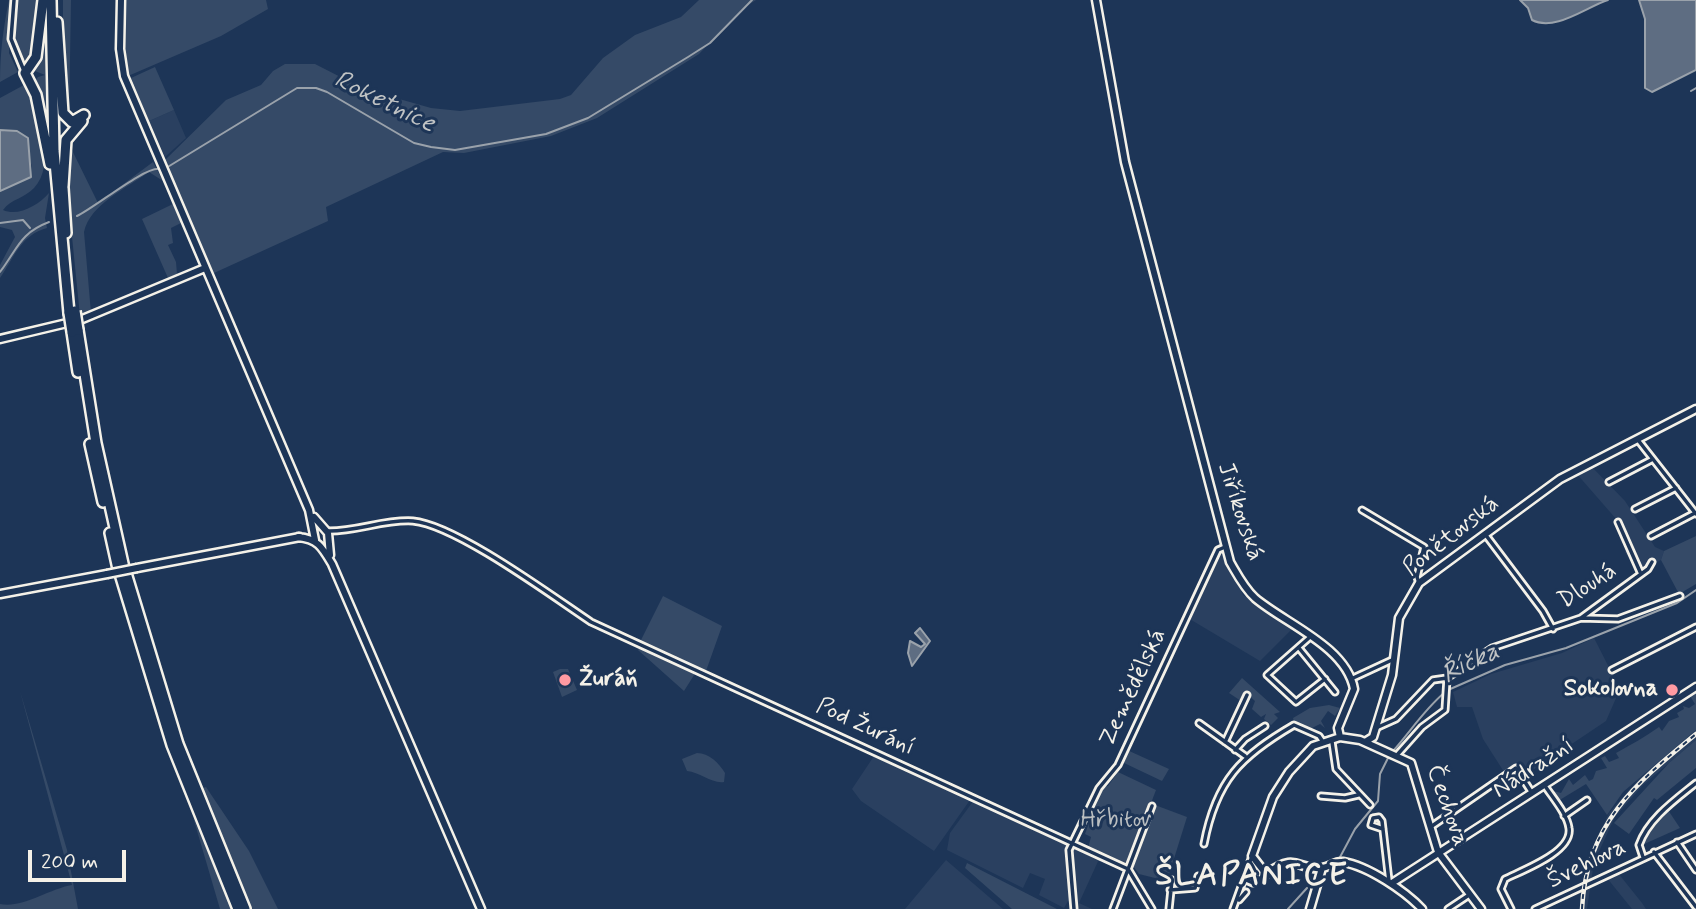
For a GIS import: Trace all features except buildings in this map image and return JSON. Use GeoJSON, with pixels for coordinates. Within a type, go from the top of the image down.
{"type":"FeatureCollection","features":[{"type":"Feature","properties":{"kind":"highway"},"geometry":{"type":"LineString","coordinates":[[43,0],[36,57],[28,70],[36,95],[58,207],[93,460],[172,745],[238,909]]}},
{"type":"Feature","properties":{"kind":"highway"},"geometry":{"type":"LineString","coordinates":[[51,0],[58,207]]}},
{"type":"Feature","properties":{"kind":"highway"},"geometry":{"type":"LineString","coordinates":[[57,0],[63,186],[73,322]]}},
{"type":"Feature","properties":{"kind":"highway"},"geometry":{"type":"LineString","coordinates":[[57,22],[63,113],[72,122],[85,116],[66,139],[63,186]]}},
{"type":"Feature","properties":{"kind":"highway"},"geometry":{"type":"LineString","coordinates":[[122,571],[178,744],[245,909]]}},
{"type":"Feature","properties":{"kind":"street"},"geometry":{"type":"LineString","coordinates":[[14,0],[10,35],[19,62],[28,70]]}},
{"type":"Feature","properties":{"kind":"street"},"geometry":{"type":"LineString","coordinates":[[121,0],[121,66],[133,101],[309,510],[316,537],[332,564],[481,909]]}},
{"type":"Feature","properties":{"kind":"street","name":"Jiříkovská"},"geometry":{"type":"LineString","coordinates":[[1096,0],[1125,162],[1230,562],[1248,591],[1331,652],[1351,679]]}},
{"type":"Feature","properties":{"kind":"street"},"geometry":{"type":"LineString","coordinates":[[19,62],[28,70]]}},
{"type":"Feature","properties":{"kind":"street"},"geometry":{"type":"LineString","coordinates":[[0,339],[73,322],[205,268]]}},
{"type":"Feature","properties":{"kind":"street","name":"Ponětovská"},"geometry":{"type":"LineString","coordinates":[[1376,730],[1394,659],[1399,618],[1419,583],[1560,478],[1696,408]]}},
{"type":"Feature","properties":{"kind":"street"},"geometry":{"type":"LineString","coordinates":[[1638,440],[1696,513],[1651,536]]}},
{"type":"Feature","properties":{"kind":"street"},"geometry":{"type":"LineString","coordinates":[[1609,482],[1653,459]]}},
{"type":"Feature","properties":{"kind":"street"},"geometry":{"type":"LineString","coordinates":[[1635,509],[1676,488]]}},
{"type":"Feature","properties":{"kind":"street"},"geometry":{"type":"LineString","coordinates":[[309,510],[327,534],[332,564]]}},
{"type":"Feature","properties":{"kind":"street"},"geometry":{"type":"LineString","coordinates":[[1362,510],[1424,547],[1417,577],[1419,583]]}},
{"type":"Feature","properties":{"kind":"street","name":"Pod Žurání"},"geometry":{"type":"LineString","coordinates":[[327,534],[400,522],[427,524],[525,578],[591,622],[1128,869]]}},
{"type":"Feature","properties":{"kind":"street","name":"Dlouhá"},"geometry":{"type":"LineString","coordinates":[[1618,522],[1641,574]]}},
{"type":"Feature","properties":{"kind":"street"},"geometry":{"type":"LineString","coordinates":[[0,594],[298,537],[327,534]]}},
{"type":"Feature","properties":{"kind":"street"},"geometry":{"type":"LineString","coordinates":[[316,537],[327,534]]}},
{"type":"Feature","properties":{"kind":"street"},"geometry":{"type":"LineString","coordinates":[[1485,534],[1543,611],[1553,629]]}},
{"type":"Feature","properties":{"kind":"street","name":"Zemědělská"},"geometry":{"type":"LineString","coordinates":[[1074,909],[1069,850],[1099,788],[1118,765],[1218,550],[1225,547]]}},
{"type":"Feature","properties":{"kind":"street","name":"Dlouhá"},"geometry":{"type":"LineString","coordinates":[[1376,730],[1396,719],[1423,688],[1436,679],[1447,678],[1492,648],[1581,618],[1641,574],[1652,562]]}},
{"type":"Feature","properties":{"kind":"street"},"geometry":{"type":"LineString","coordinates":[[1581,618],[1618,619],[1680,596]]}},
{"type":"Feature","properties":{"kind":"street"},"geometry":{"type":"LineString","coordinates":[[1612,670],[1696,627]]}},
{"type":"Feature","properties":{"kind":"street"},"geometry":{"type":"LineString","coordinates":[[1311,636],[1267,675],[1296,702],[1325,679]]}},
{"type":"Feature","properties":{"kind":"street"},"geometry":{"type":"LineString","coordinates":[[1299,648],[1335,692]]}},
{"type":"Feature","properties":{"kind":"street"},"geometry":{"type":"LineString","coordinates":[[1235,906],[1273,797],[1289,772],[1319,743],[1332,742],[1340,737],[1338,728],[1354,689],[1351,679],[1394,659]]}},
{"type":"Feature","properties":{"kind":"street"},"geometry":{"type":"LineString","coordinates":[[1392,755],[1445,710],[1447,678]]}},
{"type":"Feature","properties":{"kind":"street","name":"Nádražní"},"geometry":{"type":"LineString","coordinates":[[1390,882],[1696,687]]}},
{"type":"Feature","properties":{"kind":"street"},"geometry":{"type":"LineString","coordinates":[[1225,742],[1247,695]]}},
{"type":"Feature","properties":{"kind":"street"},"geometry":{"type":"LineString","coordinates":[[1199,723],[1245,756]]}},
{"type":"Feature","properties":{"kind":"street"},"geometry":{"type":"LineString","coordinates":[[1204,844],[1226,782],[1245,756],[1294,725],[1319,736],[1319,743]]}},
{"type":"Feature","properties":{"kind":"street"},"geometry":{"type":"LineString","coordinates":[[1235,750],[1245,739],[1265,726]]}},
{"type":"Feature","properties":{"kind":"street"},"geometry":{"type":"LineString","coordinates":[[1365,742],[1371,740],[1376,730]]}},
{"type":"Feature","properties":{"kind":"street"},"geometry":{"type":"LineString","coordinates":[[1376,730],[1374,741],[1380,749]]}},
{"type":"Feature","properties":{"kind":"street","name":"Čechova"},"geometry":{"type":"LineString","coordinates":[[1340,737],[1365,742],[1411,763],[1438,852],[1481,909]]}},
{"type":"Feature","properties":{"kind":"street"},"geometry":{"type":"LineString","coordinates":[[1332,742],[1336,769],[1370,805]]}},
{"type":"Feature","properties":{"kind":"street"},"geometry":{"type":"LineString","coordinates":[[1430,827],[1516,768],[1532,793]]}},
{"type":"Feature","properties":{"kind":"street"},"geometry":{"type":"LineString","coordinates":[[1643,857],[1639,845],[1646,831],[1657,817],[1696,783]]}},
{"type":"Feature","properties":{"kind":"street"},"geometry":{"type":"LineString","coordinates":[[1511,909],[1502,884],[1505,879],[1565,845],[1570,829],[1544,785]]}},
{"type":"Feature","properties":{"kind":"street"},"geometry":{"type":"LineString","coordinates":[[1321,796],[1345,798],[1358,795]]}},
{"type":"Feature","properties":{"kind":"street"},"geometry":{"type":"LineString","coordinates":[[1564,816],[1587,800]]}},
{"type":"Feature","properties":{"kind":"street"},"geometry":{"type":"LineString","coordinates":[[1113,909],[1152,806]]}},
{"type":"Feature","properties":{"kind":"street"},"geometry":{"type":"LineString","coordinates":[[1382,829],[1390,882]]}},
{"type":"Feature","properties":{"kind":"street","name":"Švehlova"},"geometry":{"type":"LineString","coordinates":[[1535,909],[1696,834]]}},
{"type":"Feature","properties":{"kind":"street"},"geometry":{"type":"LineString","coordinates":[[1677,842],[1696,870]]}},
{"type":"Feature","properties":{"kind":"street","name":"Švehlova"},"geometry":{"type":"LineString","coordinates":[[1654,852],[1696,907]]}},
{"type":"Feature","properties":{"kind":"street"},"geometry":{"type":"LineString","coordinates":[[1252,856],[1266,874]]}},
{"type":"Feature","properties":{"kind":"street"},"geometry":{"type":"LineString","coordinates":[[1246,880],[1252,884],[1277,866],[1292,862],[1322,868],[1343,862],[1390,882],[1422,909]]}},
{"type":"Feature","properties":{"kind":"street"},"geometry":{"type":"LineString","coordinates":[[1310,909],[1322,868]]}},
{"type":"Feature","properties":{"kind":"street"},"geometry":{"type":"LineString","coordinates":[[1128,869],[1152,909]]}},
{"type":"Feature","properties":{"kind":"street"},"geometry":{"type":"LineString","coordinates":[[1170,890],[1195,888],[1198,876]]}},
{"type":"Feature","properties":{"kind":"street"},"geometry":{"type":"LineString","coordinates":[[1169,909],[1172,880]]}},
{"type":"Feature","properties":{"kind":"street"},"geometry":{"type":"LineString","coordinates":[[1235,906],[1246,892]]}},
{"type":"Feature","properties":{"kind":"street"},"geometry":{"type":"LineString","coordinates":[[1448,909],[1471,894]]}},
{"type":"Feature","properties":{"kind":"shaded area"},"geometry":{"type":"Polygon","coordinates":[[[1520,0],[1608,0],[1560,21],[1541,23],[1532,20],[1528,8],[1520,0]]]}},
{"type":"Feature","properties":{"kind":"shaded area"},"geometry":{"type":"Polygon","coordinates":[[[1639,0],[1696,0],[1696,70],[1652,92],[1645,88],[1645,19],[1639,0]]]}},
{"type":"Feature","properties":{"kind":"shaded area"},"geometry":{"type":"Polygon","coordinates":[[[174,110],[186,138],[165,157],[149,121],[174,110]]]}},
{"type":"Feature","properties":{"kind":"shaded area"},"geometry":{"type":"Polygon","coordinates":[[[0,130],[17,131],[28,138],[31,177],[0,191],[0,130]]]}},
{"type":"Feature","properties":{"kind":"shaded area"},"geometry":{"type":"Polygon","coordinates":[[[1591,466],[1625,501],[1655,547],[1664,551],[1661,560],[1638,572],[1625,552],[1630,542],[1624,528],[1576,473],[1591,466]]]}},
{"type":"Feature","properties":{"kind":"shaded area"},"geometry":{"type":"Polygon","coordinates":[[[1221,549],[1243,595],[1293,628],[1260,661],[1188,618],[1221,549]]]}},
{"type":"Feature","properties":{"kind":"shaded area"},"geometry":{"type":"Polygon","coordinates":[[[920,628],[930,641],[912,666],[908,653],[910,641],[921,647],[925,644],[915,633],[920,628]]]}},
{"type":"Feature","properties":{"kind":"shaded area"},"geometry":{"type":"Polygon","coordinates":[[[1594,638],[1620,689],[1606,721],[1521,778],[1515,768],[1506,775],[1483,739],[1472,707],[1457,707],[1453,692],[1491,674],[1562,653],[1594,638]]]}},
{"type":"Feature","properties":{"kind":"shaded area"},"geometry":{"type":"Polygon","coordinates":[[[1696,730],[1696,740],[1643,785],[1615,817],[1594,862],[1587,909],[1580,909],[1587,860],[1609,813],[1638,780],[1696,730]]]}},
{"type":"Feature","properties":{"kind":"shaded area"},"geometry":{"type":"Polygon","coordinates":[[[874,756],[970,800],[934,851],[861,801],[852,789],[874,756]]]}},
{"type":"Feature","properties":{"kind":"shaded area"},"geometry":{"type":"Polygon","coordinates":[[[974,800],[1100,857],[1079,903],[1092,909],[1077,909],[1075,899],[1068,901],[1064,908],[1039,895],[1045,879],[1030,873],[1023,888],[947,850],[950,833],[974,800]]]}},
{"type":"Feature","properties":{"kind":"shaded area"},"geometry":{"type":"Polygon","coordinates":[[[946,860],[1003,909],[905,909],[946,860]]]}},
{"type":"Feature","properties":{"kind":"shaded area"},"geometry":{"type":"Polygon","coordinates":[[[1618,873],[1646,909],[1632,909],[1607,878],[1618,873]]]}},
{"type":"Feature","properties":{"kind":"green space"},"geometry":{"type":"Polygon","coordinates":[[[9,0],[12,0],[9,53],[18,72],[0,82],[2,41],[9,0]]]}},
{"type":"Feature","properties":{"kind":"green space"},"geometry":{"type":"Polygon","coordinates":[[[19,0],[42,0],[34,57],[28,63],[22,57],[17,42],[19,0]]]}},
{"type":"Feature","properties":{"kind":"green space"},"geometry":{"type":"Polygon","coordinates":[[[63,0],[71,0],[69,119],[63,106],[63,0]]]}},
{"type":"Feature","properties":{"kind":"green space"},"geometry":{"type":"Polygon","coordinates":[[[127,0],[266,0],[268,9],[221,36],[128,76],[125,47],[127,0]]]}},
{"type":"Feature","properties":{"kind":"green space"},"geometry":{"type":"Polygon","coordinates":[[[699,0],[756,0],[742,9],[699,54],[597,118],[551,136],[464,153],[443,152],[326,207],[328,221],[214,273],[163,162],[226,100],[261,85],[273,71],[285,64],[315,64],[364,89],[431,108],[460,111],[560,99],[571,95],[603,58],[635,35],[681,17],[699,0]]]}},
{"type":"Feature","properties":{"kind":"green space"},"geometry":{"type":"Polygon","coordinates":[[[42,27],[45,28],[46,121],[33,83],[38,77],[45,75],[35,71],[42,27]]]}},
{"type":"Feature","properties":{"kind":"green space"},"geometry":{"type":"Polygon","coordinates":[[[155,67],[174,110],[149,121],[131,78],[155,67]]]}},
{"type":"Feature","properties":{"kind":"green space"},"geometry":{"type":"Polygon","coordinates":[[[24,85],[31,88],[41,126],[44,166],[41,178],[34,188],[3,210],[15,212],[28,209],[49,193],[45,218],[47,228],[25,241],[0,278],[0,265],[15,237],[12,230],[0,227],[0,191],[31,177],[32,166],[17,131],[0,130],[0,98],[24,85]]]}},
{"type":"Feature","properties":{"kind":"green space"},"geometry":{"type":"Polygon","coordinates":[[[68,142],[98,203],[153,162],[163,181],[149,172],[110,197],[88,222],[84,232],[91,313],[80,316],[69,207],[68,142]]]}},
{"type":"Feature","properties":{"kind":"green space"},"geometry":{"type":"Polygon","coordinates":[[[173,204],[181,223],[171,228],[173,243],[168,245],[176,262],[177,274],[168,278],[142,219],[173,204]]]}},
{"type":"Feature","properties":{"kind":"green space"},"geometry":{"type":"Polygon","coordinates":[[[1696,536],[1696,584],[1679,594],[1661,560],[1664,551],[1696,536]]]}},
{"type":"Feature","properties":{"kind":"green space"},"geometry":{"type":"Polygon","coordinates":[[[663,596],[722,626],[706,671],[640,642],[663,596]]]}},
{"type":"Feature","properties":{"kind":"green space"},"geometry":{"type":"Polygon","coordinates":[[[641,646],[696,672],[684,691],[638,650],[641,646]]]}},
{"type":"Feature","properties":{"kind":"green space"},"geometry":{"type":"Polygon","coordinates":[[[568,669],[577,690],[562,697],[553,672],[568,669]]]}},
{"type":"Feature","properties":{"kind":"green space"},"geometry":{"type":"Polygon","coordinates":[[[1242,678],[1280,712],[1274,714],[1278,718],[1271,725],[1264,719],[1266,714],[1261,717],[1252,709],[1255,701],[1245,692],[1241,701],[1229,693],[1242,678]]]}},
{"type":"Feature","properties":{"kind":"green space"},"geometry":{"type":"Polygon","coordinates":[[[20,691],[67,850],[78,909],[0,909],[0,904],[17,904],[72,885],[20,691]]]}},
{"type":"Feature","properties":{"kind":"green space"},"geometry":{"type":"Polygon","coordinates":[[[1696,692],[1696,730],[1623,792],[1607,815],[1586,784],[1558,801],[1553,791],[1561,793],[1569,779],[1573,785],[1585,775],[1589,781],[1593,779],[1596,771],[1607,768],[1601,758],[1605,756],[1609,762],[1619,758],[1616,753],[1659,727],[1662,731],[1669,721],[1679,717],[1677,713],[1684,709],[1683,706],[1689,708],[1695,704],[1690,696],[1696,692]]]}},
{"type":"Feature","properties":{"kind":"green space"},"geometry":{"type":"Polygon","coordinates":[[[1329,705],[1340,708],[1335,716],[1328,711],[1321,721],[1325,728],[1320,724],[1310,729],[1294,722],[1293,718],[1310,708],[1329,705]]]}},
{"type":"Feature","properties":{"kind":"green space"},"geometry":{"type":"Polygon","coordinates":[[[1696,740],[1696,768],[1657,800],[1654,798],[1629,834],[1614,823],[1669,763],[1696,740]]]}},
{"type":"Feature","properties":{"kind":"green space"},"geometry":{"type":"Polygon","coordinates":[[[1127,750],[1169,769],[1162,781],[1122,762],[1127,750]]]}},
{"type":"Feature","properties":{"kind":"green space"},"geometry":{"type":"Polygon","coordinates":[[[697,753],[717,762],[725,773],[724,782],[687,771],[682,759],[697,753]]]}},
{"type":"Feature","properties":{"kind":"green space","name":"Hřbitov"},"geometry":{"type":"Polygon","coordinates":[[[1118,772],[1156,790],[1127,866],[1088,848],[1091,837],[1085,834],[1102,787],[1108,786],[1118,772]]]}},
{"type":"Feature","properties":{"kind":"green space"},"geometry":{"type":"Polygon","coordinates":[[[206,787],[249,851],[278,909],[250,909],[200,789],[206,787]]]}},
{"type":"Feature","properties":{"kind":"green space"},"geometry":{"type":"Polygon","coordinates":[[[1155,805],[1187,817],[1167,881],[1139,874],[1133,866],[1155,805]]]}},
{"type":"Feature","properties":{"kind":"green space"},"geometry":{"type":"Polygon","coordinates":[[[1668,810],[1680,828],[1642,845],[1653,825],[1668,810]]]}},
{"type":"Feature","properties":{"kind":"green space"},"geometry":{"type":"Polygon","coordinates":[[[193,817],[232,909],[220,909],[193,817]]]}},
{"type":"Feature","properties":{"kind":"green space"},"geometry":{"type":"Polygon","coordinates":[[[967,863],[1057,909],[1012,909],[965,868],[967,863]]]}},
{"type":"Feature","properties":{"kind":"waterway","name":"Roketnice"},"geometry":{"type":"LineString","coordinates":[[166,168],[297,88],[316,88],[327,92],[414,143],[431,147],[455,150],[546,134],[588,118],[710,43],[752,0]]}},
{"type":"Feature","properties":{"kind":"waterway"},"geometry":{"type":"LineString","coordinates":[[1691,91],[1696,88]]}},
{"type":"Feature","properties":{"kind":"waterway","name":"Roketnice"},"geometry":{"type":"LineString","coordinates":[[77,216],[132,180],[160,169]]}},
{"type":"Feature","properties":{"kind":"waterway"},"geometry":{"type":"LineString","coordinates":[[0,223],[23,220],[30,228]]}},
{"type":"Feature","properties":{"kind":"waterway","name":"Roketnice"},"geometry":{"type":"LineString","coordinates":[[0,272],[25,236],[49,222]]}},
{"type":"Feature","properties":{"kind":"waterway","name":"Říčka"},"geometry":{"type":"LineString","coordinates":[[1448,690],[1505,665],[1566,648],[1677,603],[1696,590]]}},
{"type":"Feature","properties":{"kind":"waterway","name":"Říčka"},"geometry":{"type":"LineString","coordinates":[[1393,751],[1444,693]]}},
{"type":"Feature","properties":{"kind":"waterway","name":"Říčka"},"geometry":{"type":"LineString","coordinates":[[1339,859],[1355,829],[1378,801],[1380,774],[1389,756]]}},
{"type":"Feature","properties":{"kind":"waterway","name":"Říčka"},"geometry":{"type":"LineString","coordinates":[[1288,909],[1307,888]]}},
{"type":"Feature","properties":{"kind":"railway"},"geometry":{"type":"LineString","coordinates":[[1582,909],[1593,853],[1604,829],[1634,789],[1696,734]]}},
{"type":"Feature","properties":{"kind":"place","name":"Žuráň"},"geometry":{"type":"Point","coordinates":[565,680]}},
{"type":"Feature","properties":{"kind":"place","name":"Sokolovna"},"geometry":{"type":"Point","coordinates":[1672,690]}},
{"type":"Feature","properties":{"kind":"district","name":"ŠLAPANICE"},"geometry":{"type":"Point","coordinates":[1252,877]}}]}
